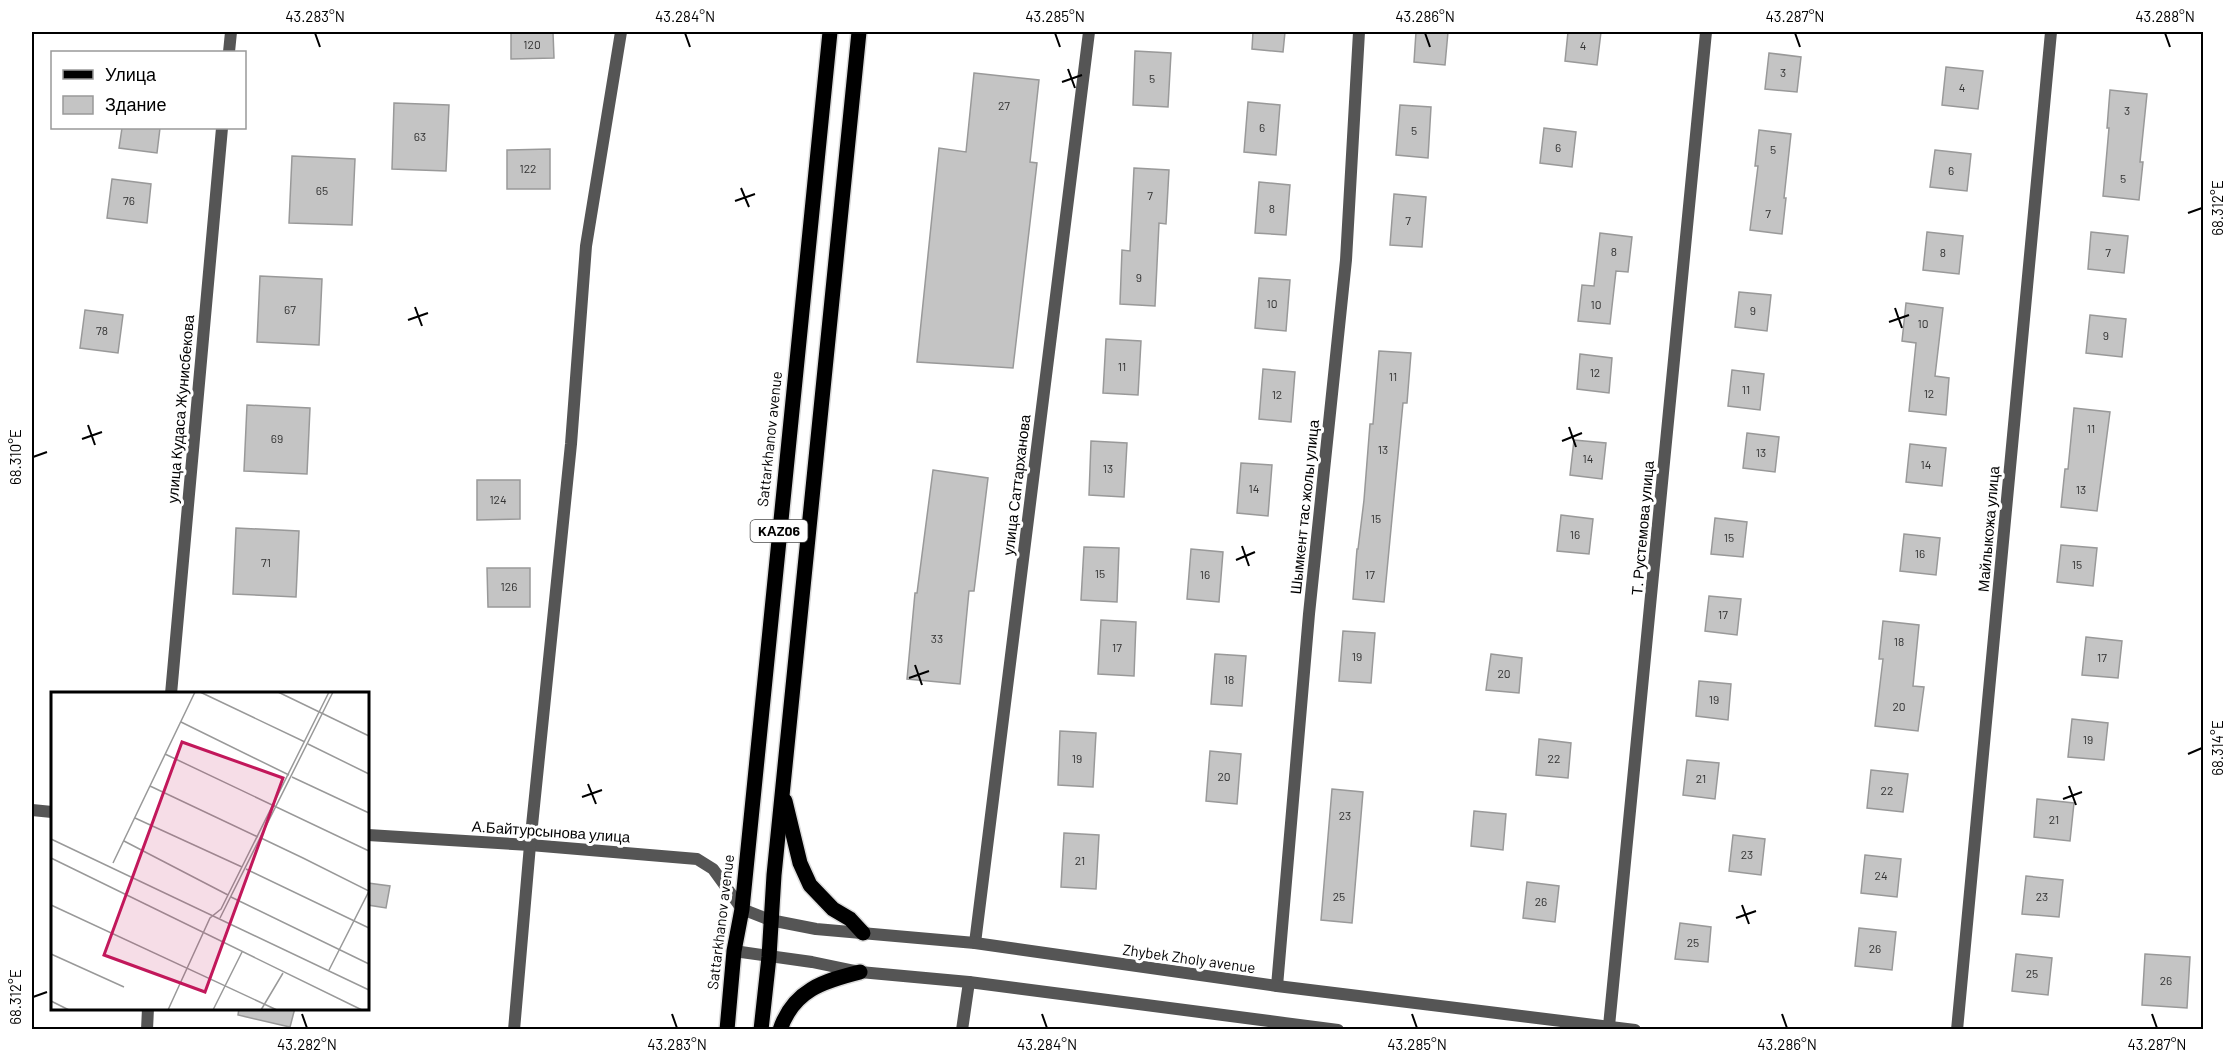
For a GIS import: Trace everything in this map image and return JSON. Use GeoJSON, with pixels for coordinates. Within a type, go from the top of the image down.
{"type":"FeatureCollection","features":[{"type":"Feature","properties":{"kind":"main road","name":"Sattarkhanov avenue"},"geometry":{"type":"LineString","coordinates":[[727,1029],[734,951],[742,909],[830,32]]}},
{"type":"Feature","properties":{"kind":"main road","name":"KАZ06"},"geometry":{"type":"LineString","coordinates":[[761,1029],[859,32]]}},
{"type":"Feature","properties":{"kind":"main road"},"geometry":{"type":"LineString","coordinates":[[783,790],[800,863],[810,885],[833,909],[850,919],[863,933]]}},
{"type":"Feature","properties":{"kind":"main road"},"geometry":{"type":"LineString","coordinates":[[780,1029],[782,1021],[796,1001],[807,992],[826,980],[860,972]]}},
{"type":"Feature","properties":{"kind":"street"},"geometry":{"type":"LineString","coordinates":[[229,51],[231,32]]}},
{"type":"Feature","properties":{"kind":"street"},"geometry":{"type":"LineString","coordinates":[[514,1029],[530,845],[571,444],[586,246],[621,32]]}},
{"type":"Feature","properties":{"kind":"street","name":"улица Саттарханова"},"geometry":{"type":"LineString","coordinates":[[975,943],[1089,32]]}},
{"type":"Feature","properties":{"kind":"street","name":"Шымкент тас жолы улица"},"geometry":{"type":"LineString","coordinates":[[1277,986],[1308,621],[1346,260],[1359,32]]}},
{"type":"Feature","properties":{"kind":"street","name":"Т. Рустемова улица"},"geometry":{"type":"LineString","coordinates":[[1610,1026],[1706,32]]}},
{"type":"Feature","properties":{"kind":"street","name":"Майлыкожа улица"},"geometry":{"type":"LineString","coordinates":[[1957,1029],[2051,32]]}},
{"type":"Feature","properties":{"kind":"street","name":"улица Кудаса Жунисбекова"},"geometry":{"type":"LineString","coordinates":[[171,692],[222,129]]}},
{"type":"Feature","properties":{"kind":"street"},"geometry":{"type":"LineString","coordinates":[[32,810],[51,812]]}},
{"type":"Feature","properties":{"kind":"street","name":"А.Байтурсынова улица"},"geometry":{"type":"LineString","coordinates":[[369,835],[530,845],[697,860],[713,869],[742,909]]}},
{"type":"Feature","properties":{"kind":"street","name":"Zhybek Zholy avenue"},"geometry":{"type":"LineString","coordinates":[[742,909],[770,920],[816,928],[975,943],[1277,986],[1635,1029]]}},
{"type":"Feature","properties":{"kind":"street"},"geometry":{"type":"LineString","coordinates":[[734,951],[812,962],[860,972],[969,982],[1277,1025],[1338,1029]]}},
{"type":"Feature","properties":{"kind":"street"},"geometry":{"type":"LineString","coordinates":[[962,1029],[969,982]]}},
{"type":"Feature","properties":{"kind":"street"},"geometry":{"type":"LineString","coordinates":[[147,1029],[148,1010]]}},
{"type":"Feature","properties":{"kind":"building"},"geometry":{"type":"Polygon","coordinates":[[[511,32],[553,32],[554,58],[511,59],[511,32]]]}},
{"type":"Feature","properties":{"kind":"building"},"geometry":{"type":"Polygon","coordinates":[[[1253,32],[1285,32],[1283,52],[1252,49],[1253,32]]]}},
{"type":"Feature","properties":{"kind":"building"},"geometry":{"type":"Polygon","coordinates":[[[1416,32],[1448,32],[1445,65],[1414,62],[1416,32]]]}},
{"type":"Feature","properties":{"kind":"building"},"geometry":{"type":"Polygon","coordinates":[[[1568,32],[1601,32],[1597,65],[1565,61],[1568,32]]]}},
{"type":"Feature","properties":{"kind":"building"},"geometry":{"type":"Polygon","coordinates":[[[1135,51],[1171,53],[1168,107],[1133,105],[1135,51]]]}},
{"type":"Feature","properties":{"kind":"building"},"geometry":{"type":"Polygon","coordinates":[[[1769,53],[1801,57],[1797,92],[1765,89],[1769,53]]]}},
{"type":"Feature","properties":{"kind":"building"},"geometry":{"type":"Polygon","coordinates":[[[1946,67],[1983,71],[1978,109],[1942,105],[1946,67]]]}},
{"type":"Feature","properties":{"kind":"building"},"geometry":{"type":"Polygon","coordinates":[[[974,73],[1039,80],[1030,162],[1037,163],[1013,368],[917,362],[939,148],[966,152],[974,73]]]}},
{"type":"Feature","properties":{"kind":"building"},"geometry":{"type":"Polygon","coordinates":[[[2110,90],[2147,94],[2140,162],[2143,162],[2139,200],[2103,196],[2110,90]]]}},
{"type":"Feature","properties":{"kind":"building"},"geometry":{"type":"Polygon","coordinates":[[[1248,102],[1280,105],[1276,155],[1244,152],[1248,102]]]}},
{"type":"Feature","properties":{"kind":"building"},"geometry":{"type":"Polygon","coordinates":[[[394,103],[449,105],[446,171],[392,169],[394,103]]]}},
{"type":"Feature","properties":{"kind":"building"},"geometry":{"type":"Polygon","coordinates":[[[1400,105],[1431,107],[1428,158],[1396,155],[1400,105]]]}},
{"type":"Feature","properties":{"kind":"building"},"geometry":{"type":"Polygon","coordinates":[[[1544,128],[1576,132],[1572,167],[1540,163],[1544,128]]]}},
{"type":"Feature","properties":{"kind":"building"},"geometry":{"type":"Polygon","coordinates":[[[122,129],[160,129],[157,153],[119,148],[122,129]]]}},
{"type":"Feature","properties":{"kind":"building"},"geometry":{"type":"Polygon","coordinates":[[[1759,130],[1791,134],[1782,234],[1750,230],[1758,166],[1755,166],[1759,130]]]}},
{"type":"Feature","properties":{"kind":"building"},"geometry":{"type":"Polygon","coordinates":[[[550,149],[550,189],[507,189],[507,150],[550,149]]]}},
{"type":"Feature","properties":{"kind":"building"},"geometry":{"type":"Polygon","coordinates":[[[1935,150],[1971,154],[1967,191],[1930,187],[1935,150]]]}},
{"type":"Feature","properties":{"kind":"building"},"geometry":{"type":"Polygon","coordinates":[[[292,156],[355,159],[352,225],[289,223],[292,156]]]}},
{"type":"Feature","properties":{"kind":"building"},"geometry":{"type":"Polygon","coordinates":[[[1134,168],[1169,170],[1166,224],[1159,223],[1155,306],[1120,304],[1122,250],[1130,251],[1134,168]]]}},
{"type":"Feature","properties":{"kind":"building"},"geometry":{"type":"Polygon","coordinates":[[[112,179],[151,184],[147,223],[107,218],[112,179]]]}},
{"type":"Feature","properties":{"kind":"building"},"geometry":{"type":"Polygon","coordinates":[[[1259,182],[1290,185],[1286,235],[1255,233],[1259,182]]]}},
{"type":"Feature","properties":{"kind":"building"},"geometry":{"type":"Polygon","coordinates":[[[1394,194],[1426,197],[1422,247],[1390,245],[1394,194]]]}},
{"type":"Feature","properties":{"kind":"building"},"geometry":{"type":"Polygon","coordinates":[[[1927,232],[1963,236],[1959,274],[1923,270],[1927,232]]]}},
{"type":"Feature","properties":{"kind":"building"},"geometry":{"type":"Polygon","coordinates":[[[2091,232],[2128,236],[2124,273],[2088,269],[2091,232]]]}},
{"type":"Feature","properties":{"kind":"building"},"geometry":{"type":"Polygon","coordinates":[[[1600,233],[1632,237],[1628,272],[1616,271],[1610,324],[1578,321],[1582,285],[1594,286],[1600,233]]]}},
{"type":"Feature","properties":{"kind":"building"},"geometry":{"type":"Polygon","coordinates":[[[260,276],[322,279],[319,345],[257,342],[260,276]]]}},
{"type":"Feature","properties":{"kind":"building"},"geometry":{"type":"Polygon","coordinates":[[[1259,278],[1290,280],[1286,331],[1255,328],[1259,278]]]}},
{"type":"Feature","properties":{"kind":"building"},"geometry":{"type":"Polygon","coordinates":[[[1739,292],[1771,295],[1767,331],[1735,327],[1739,292]]]}},
{"type":"Feature","properties":{"kind":"building"},"geometry":{"type":"Polygon","coordinates":[[[1906,303],[1943,308],[1935,376],[1949,378],[1946,415],[1909,411],[1916,343],[1902,341],[1906,303]]]}},
{"type":"Feature","properties":{"kind":"building"},"geometry":{"type":"Polygon","coordinates":[[[85,310],[123,315],[118,353],[80,348],[85,310]]]}},
{"type":"Feature","properties":{"kind":"building"},"geometry":{"type":"Polygon","coordinates":[[[2090,315],[2126,319],[2122,357],[2086,353],[2090,315]]]}},
{"type":"Feature","properties":{"kind":"building"},"geometry":{"type":"Polygon","coordinates":[[[1106,339],[1141,341],[1138,395],[1103,393],[1106,339]]]}},
{"type":"Feature","properties":{"kind":"building"},"geometry":{"type":"Polygon","coordinates":[[[1379,351],[1411,353],[1407,403],[1403,403],[1384,602],[1353,599],[1379,351]]]}},
{"type":"Feature","properties":{"kind":"building"},"geometry":{"type":"Polygon","coordinates":[[[1580,354],[1612,358],[1609,393],[1577,389],[1580,354]]]}},
{"type":"Feature","properties":{"kind":"building"},"geometry":{"type":"Polygon","coordinates":[[[1263,369],[1295,372],[1291,422],[1259,419],[1263,369]]]}},
{"type":"Feature","properties":{"kind":"building"},"geometry":{"type":"Polygon","coordinates":[[[1732,370],[1764,374],[1760,410],[1728,406],[1732,370]]]}},
{"type":"Feature","properties":{"kind":"building"},"geometry":{"type":"Polygon","coordinates":[[[247,405],[310,408],[307,474],[244,471],[247,405]]]}},
{"type":"Feature","properties":{"kind":"building"},"geometry":{"type":"Polygon","coordinates":[[[2074,408],[2110,412],[2097,511],[2061,507],[2065,469],[2068,469],[2074,408]]]}},
{"type":"Feature","properties":{"kind":"building"},"geometry":{"type":"Polygon","coordinates":[[[1747,433],[1779,437],[1775,472],[1743,468],[1747,433]]]}},
{"type":"Feature","properties":{"kind":"building"},"geometry":{"type":"Polygon","coordinates":[[[1574,440],[1606,443],[1602,479],[1570,475],[1574,440]]]}},
{"type":"Feature","properties":{"kind":"building"},"geometry":{"type":"Polygon","coordinates":[[[1091,441],[1127,443],[1124,497],[1089,495],[1091,441]]]}},
{"type":"Feature","properties":{"kind":"building"},"geometry":{"type":"Polygon","coordinates":[[[1910,444],[1946,448],[1942,486],[1906,482],[1910,444]]]}},
{"type":"Feature","properties":{"kind":"building"},"geometry":{"type":"Polygon","coordinates":[[[1241,463],[1272,465],[1268,516],[1237,513],[1241,463]]]}},
{"type":"Feature","properties":{"kind":"building"},"geometry":{"type":"Polygon","coordinates":[[[933,470],[988,478],[974,591],[969,591],[960,684],[907,679],[915,593],[917,593],[933,470]]]}},
{"type":"Feature","properties":{"kind":"building"},"geometry":{"type":"Polygon","coordinates":[[[477,480],[520,480],[520,519],[477,520],[477,480]]]}},
{"type":"Feature","properties":{"kind":"building"},"geometry":{"type":"Polygon","coordinates":[[[1561,515],[1593,519],[1589,554],[1557,551],[1561,515]]]}},
{"type":"Feature","properties":{"kind":"building"},"geometry":{"type":"Polygon","coordinates":[[[1715,518],[1747,522],[1743,557],[1711,554],[1715,518]]]}},
{"type":"Feature","properties":{"kind":"building"},"geometry":{"type":"Polygon","coordinates":[[[236,528],[299,531],[296,597],[233,594],[236,528]]]}},
{"type":"Feature","properties":{"kind":"building"},"geometry":{"type":"Polygon","coordinates":[[[1904,534],[1940,538],[1936,575],[1900,571],[1904,534]]]}},
{"type":"Feature","properties":{"kind":"building"},"geometry":{"type":"Polygon","coordinates":[[[2061,545],[2097,548],[2093,586],[2057,582],[2061,545]]]}},
{"type":"Feature","properties":{"kind":"building"},"geometry":{"type":"Polygon","coordinates":[[[1084,547],[1119,548],[1117,602],[1081,600],[1084,547]]]}},
{"type":"Feature","properties":{"kind":"building"},"geometry":{"type":"Polygon","coordinates":[[[1191,549],[1223,552],[1219,602],[1187,599],[1191,549]]]}},
{"type":"Feature","properties":{"kind":"building"},"geometry":{"type":"Polygon","coordinates":[[[487,568],[530,568],[530,607],[488,607],[487,568]]]}},
{"type":"Feature","properties":{"kind":"building"},"geometry":{"type":"Polygon","coordinates":[[[1709,596],[1741,599],[1737,635],[1705,631],[1709,596]]]}},
{"type":"Feature","properties":{"kind":"building"},"geometry":{"type":"Polygon","coordinates":[[[1101,620],[1136,622],[1134,676],[1098,674],[1101,620]]]}},
{"type":"Feature","properties":{"kind":"building"},"geometry":{"type":"Polygon","coordinates":[[[1883,621],[1919,625],[1913,686],[1924,687],[1918,731],[1875,726],[1883,659],[1879,659],[1883,621]]]}},
{"type":"Feature","properties":{"kind":"building"},"geometry":{"type":"Polygon","coordinates":[[[1343,631],[1375,633],[1371,683],[1339,681],[1343,631]]]}},
{"type":"Feature","properties":{"kind":"building"},"geometry":{"type":"Polygon","coordinates":[[[2086,637],[2122,641],[2118,678],[2082,675],[2086,637]]]}},
{"type":"Feature","properties":{"kind":"building"},"geometry":{"type":"Polygon","coordinates":[[[1215,654],[1246,656],[1242,706],[1211,704],[1215,654]]]}},
{"type":"Feature","properties":{"kind":"building"},"geometry":{"type":"Polygon","coordinates":[[[1491,654],[1522,658],[1519,693],[1486,690],[1491,654]]]}},
{"type":"Feature","properties":{"kind":"building"},"geometry":{"type":"Polygon","coordinates":[[[1699,681],[1731,684],[1728,720],[1696,716],[1699,681]]]}},
{"type":"Feature","properties":{"kind":"building"},"geometry":{"type":"Polygon","coordinates":[[[2072,719],[2108,723],[2104,760],[2068,757],[2072,719]]]}},
{"type":"Feature","properties":{"kind":"building"},"geometry":{"type":"Polygon","coordinates":[[[1060,731],[1096,733],[1093,787],[1058,785],[1060,731]]]}},
{"type":"Feature","properties":{"kind":"building"},"geometry":{"type":"Polygon","coordinates":[[[1539,739],[1571,743],[1568,778],[1536,775],[1539,739]]]}},
{"type":"Feature","properties":{"kind":"building"},"geometry":{"type":"Polygon","coordinates":[[[1210,751],[1241,754],[1237,804],[1206,801],[1210,751]]]}},
{"type":"Feature","properties":{"kind":"building"},"geometry":{"type":"Polygon","coordinates":[[[1687,760],[1719,763],[1715,799],[1683,795],[1687,760]]]}},
{"type":"Feature","properties":{"kind":"building"},"geometry":{"type":"Polygon","coordinates":[[[1871,770],[1908,774],[1903,812],[1867,808],[1871,770]]]}},
{"type":"Feature","properties":{"kind":"building"},"geometry":{"type":"Polygon","coordinates":[[[1332,789],[1363,792],[1352,923],[1321,920],[1332,789]]]}},
{"type":"Feature","properties":{"kind":"building"},"geometry":{"type":"Polygon","coordinates":[[[2037,799],[2074,803],[2070,841],[2034,837],[2037,799]]]}},
{"type":"Feature","properties":{"kind":"building"},"geometry":{"type":"Polygon","coordinates":[[[1474,811],[1506,814],[1503,850],[1471,846],[1474,811]]]}},
{"type":"Feature","properties":{"kind":"building"},"geometry":{"type":"Polygon","coordinates":[[[1064,833],[1099,835],[1096,889],[1061,887],[1064,833]]]}},
{"type":"Feature","properties":{"kind":"building"},"geometry":{"type":"Polygon","coordinates":[[[1733,835],[1765,839],[1761,875],[1729,871],[1733,835]]]}},
{"type":"Feature","properties":{"kind":"building"},"geometry":{"type":"Polygon","coordinates":[[[1865,855],[1901,859],[1897,897],[1861,893],[1865,855]]]}},
{"type":"Feature","properties":{"kind":"building"},"geometry":{"type":"Polygon","coordinates":[[[2026,876],[2063,880],[2059,917],[2022,914],[2026,876]]]}},
{"type":"Feature","properties":{"kind":"building"},"geometry":{"type":"Polygon","coordinates":[[[1527,882],[1559,886],[1555,922],[1523,918],[1527,882]]]}},
{"type":"Feature","properties":{"kind":"building"},"geometry":{"type":"Polygon","coordinates":[[[369,883],[390,886],[386,908],[369,905],[369,883]]]}},
{"type":"Feature","properties":{"kind":"building"},"geometry":{"type":"Polygon","coordinates":[[[1680,923],[1711,927],[1708,962],[1675,959],[1680,923]]]}},
{"type":"Feature","properties":{"kind":"building"},"geometry":{"type":"Polygon","coordinates":[[[1859,928],[1896,932],[1892,970],[1855,966],[1859,928]]]}},
{"type":"Feature","properties":{"kind":"building"},"geometry":{"type":"Polygon","coordinates":[[[2016,954],[2052,958],[2048,995],[2012,991],[2016,954]]]}},
{"type":"Feature","properties":{"kind":"building"},"geometry":{"type":"Polygon","coordinates":[[[2145,954],[2190,957],[2187,1008],[2142,1005],[2145,954]]]}},
{"type":"Feature","properties":{"kind":"building"},"geometry":{"type":"Polygon","coordinates":[[[239,1010],[294,1010],[290,1027],[238,1015],[239,1010]]]}}]}
